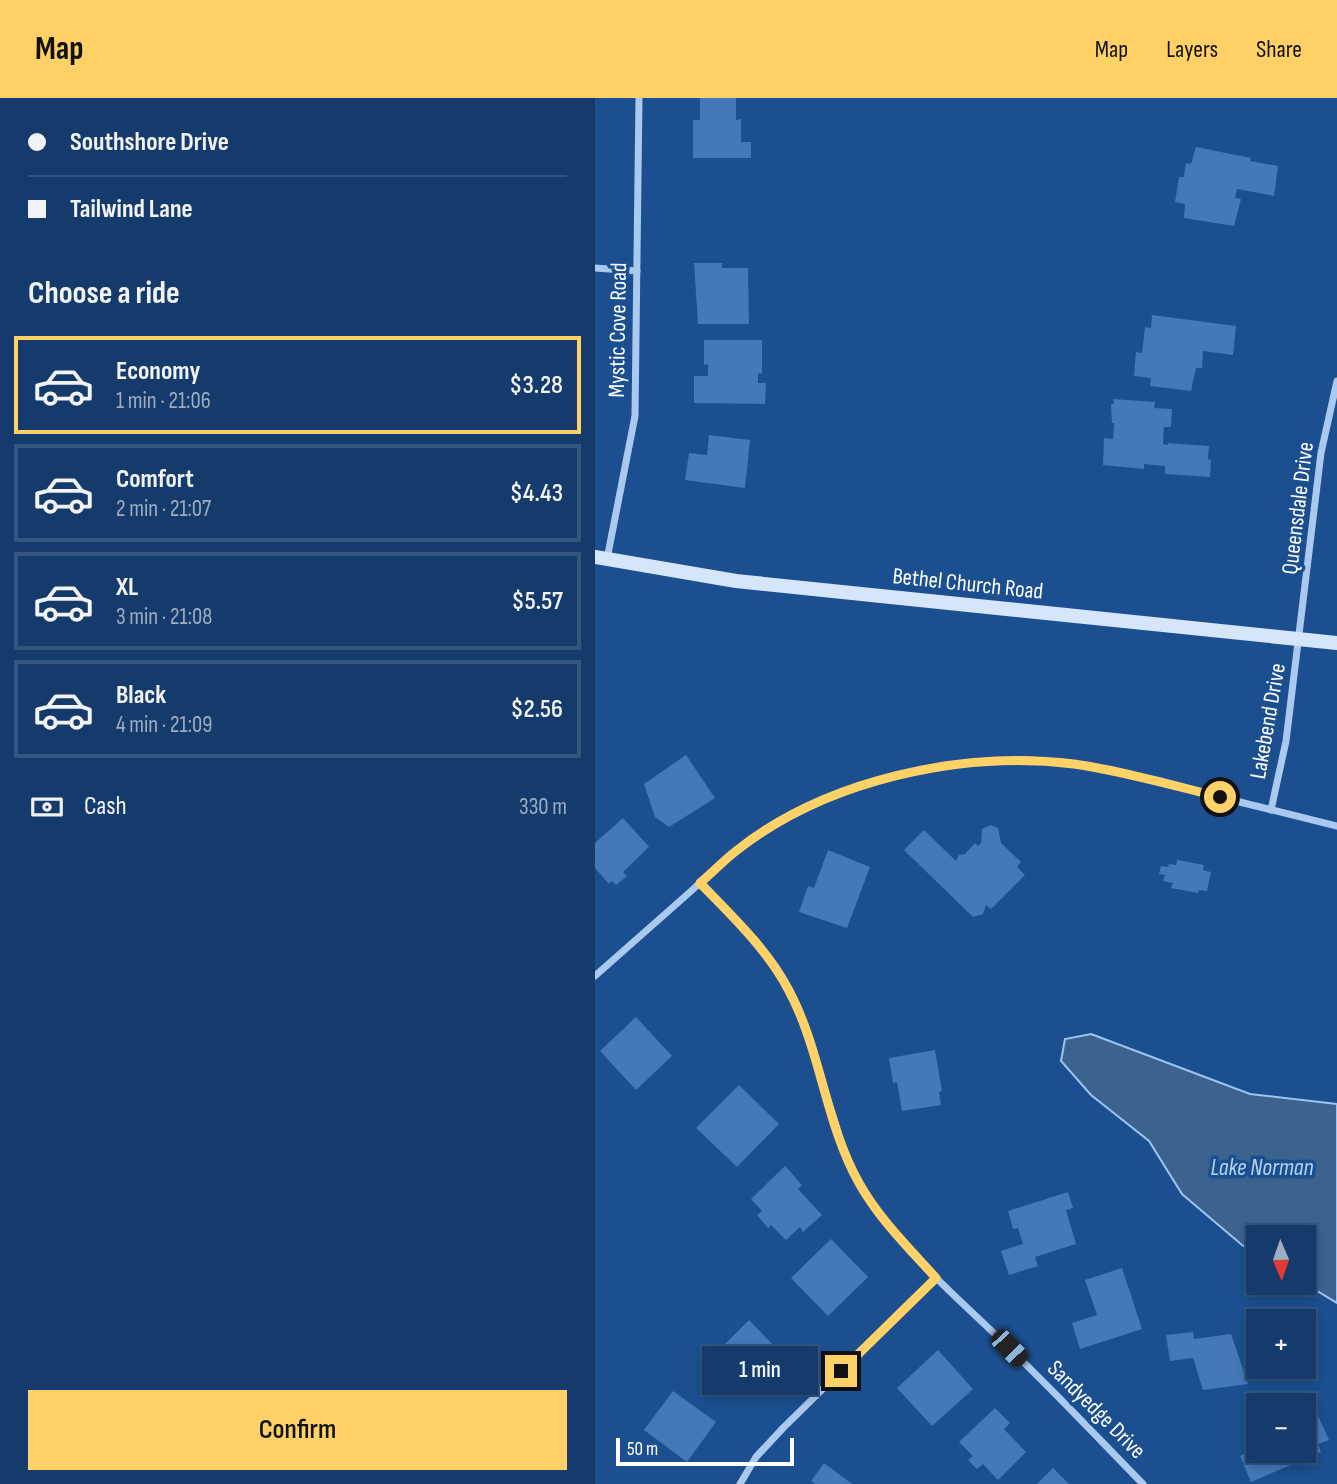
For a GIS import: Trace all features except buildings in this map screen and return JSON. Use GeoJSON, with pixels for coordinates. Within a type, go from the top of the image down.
{"type":"FeatureCollection","features":[{"type":"Feature","properties":{"kind":"street","name":"Mystic Cove Road"},"geometry":{"type":"LineString","coordinates":[[601,558],[635,416],[639,98]]}},
{"type":"Feature","properties":{"kind":"street"},"geometry":{"type":"LineString","coordinates":[[595,268],[637,271]]}},
{"type":"Feature","properties":{"kind":"street","name":"Queensdale Drive"},"geometry":{"type":"LineString","coordinates":[[1300,639],[1321,453],[1337,382]]}},
{"type":"Feature","properties":{"kind":"street","name":"Bethel Church Road"},"geometry":{"type":"LineString","coordinates":[[601,558],[750,583],[1337,643]]}},
{"type":"Feature","properties":{"kind":"street","name":"Lakebend Drive"},"geometry":{"type":"LineString","coordinates":[[1271,810],[1286,741],[1300,639]]}},
{"type":"Feature","properties":{"kind":"street"},"geometry":{"type":"LineString","coordinates":[[595,976],[737,850],[781,822],[825,800],[925,769],[980,762],[1073,764],[1117,772],[1337,826]]}},
{"type":"Feature","properties":{"kind":"street","name":"Sandyedge Drive"},"geometry":{"type":"LineString","coordinates":[[700,883],[755,940],[776,967],[789,990],[802,1019],[844,1151],[858,1182],[891,1229],[936,1278],[1143,1484]]}},
{"type":"Feature","properties":{"kind":"street"},"geometry":{"type":"LineString","coordinates":[[740,1484],[756,1457],[783,1427],[936,1278]]}},
{"type":"Feature","properties":{"kind":"water","name":"Lake Norman"},"geometry":{"type":"Polygon","coordinates":[[[1091,1034],[1250,1094],[1337,1104],[1337,1303],[1316,1290],[1316,1225],[1246,1225],[1246,1248],[1242,1245],[1182,1194],[1149,1141],[1091,1095],[1061,1061],[1065,1039],[1091,1034]]]}},
{"type":"Feature","properties":{"kind":"route"},"geometry":{"type":"LineString","coordinates":[[841,1371],[936,1278],[891,1229],[858,1182],[844,1151],[802,1019],[776,967],[755,940],[700,883],[737,850],[781,822],[825,800],[925,769],[980,762],[1073,764],[1220,797]]}}]}
